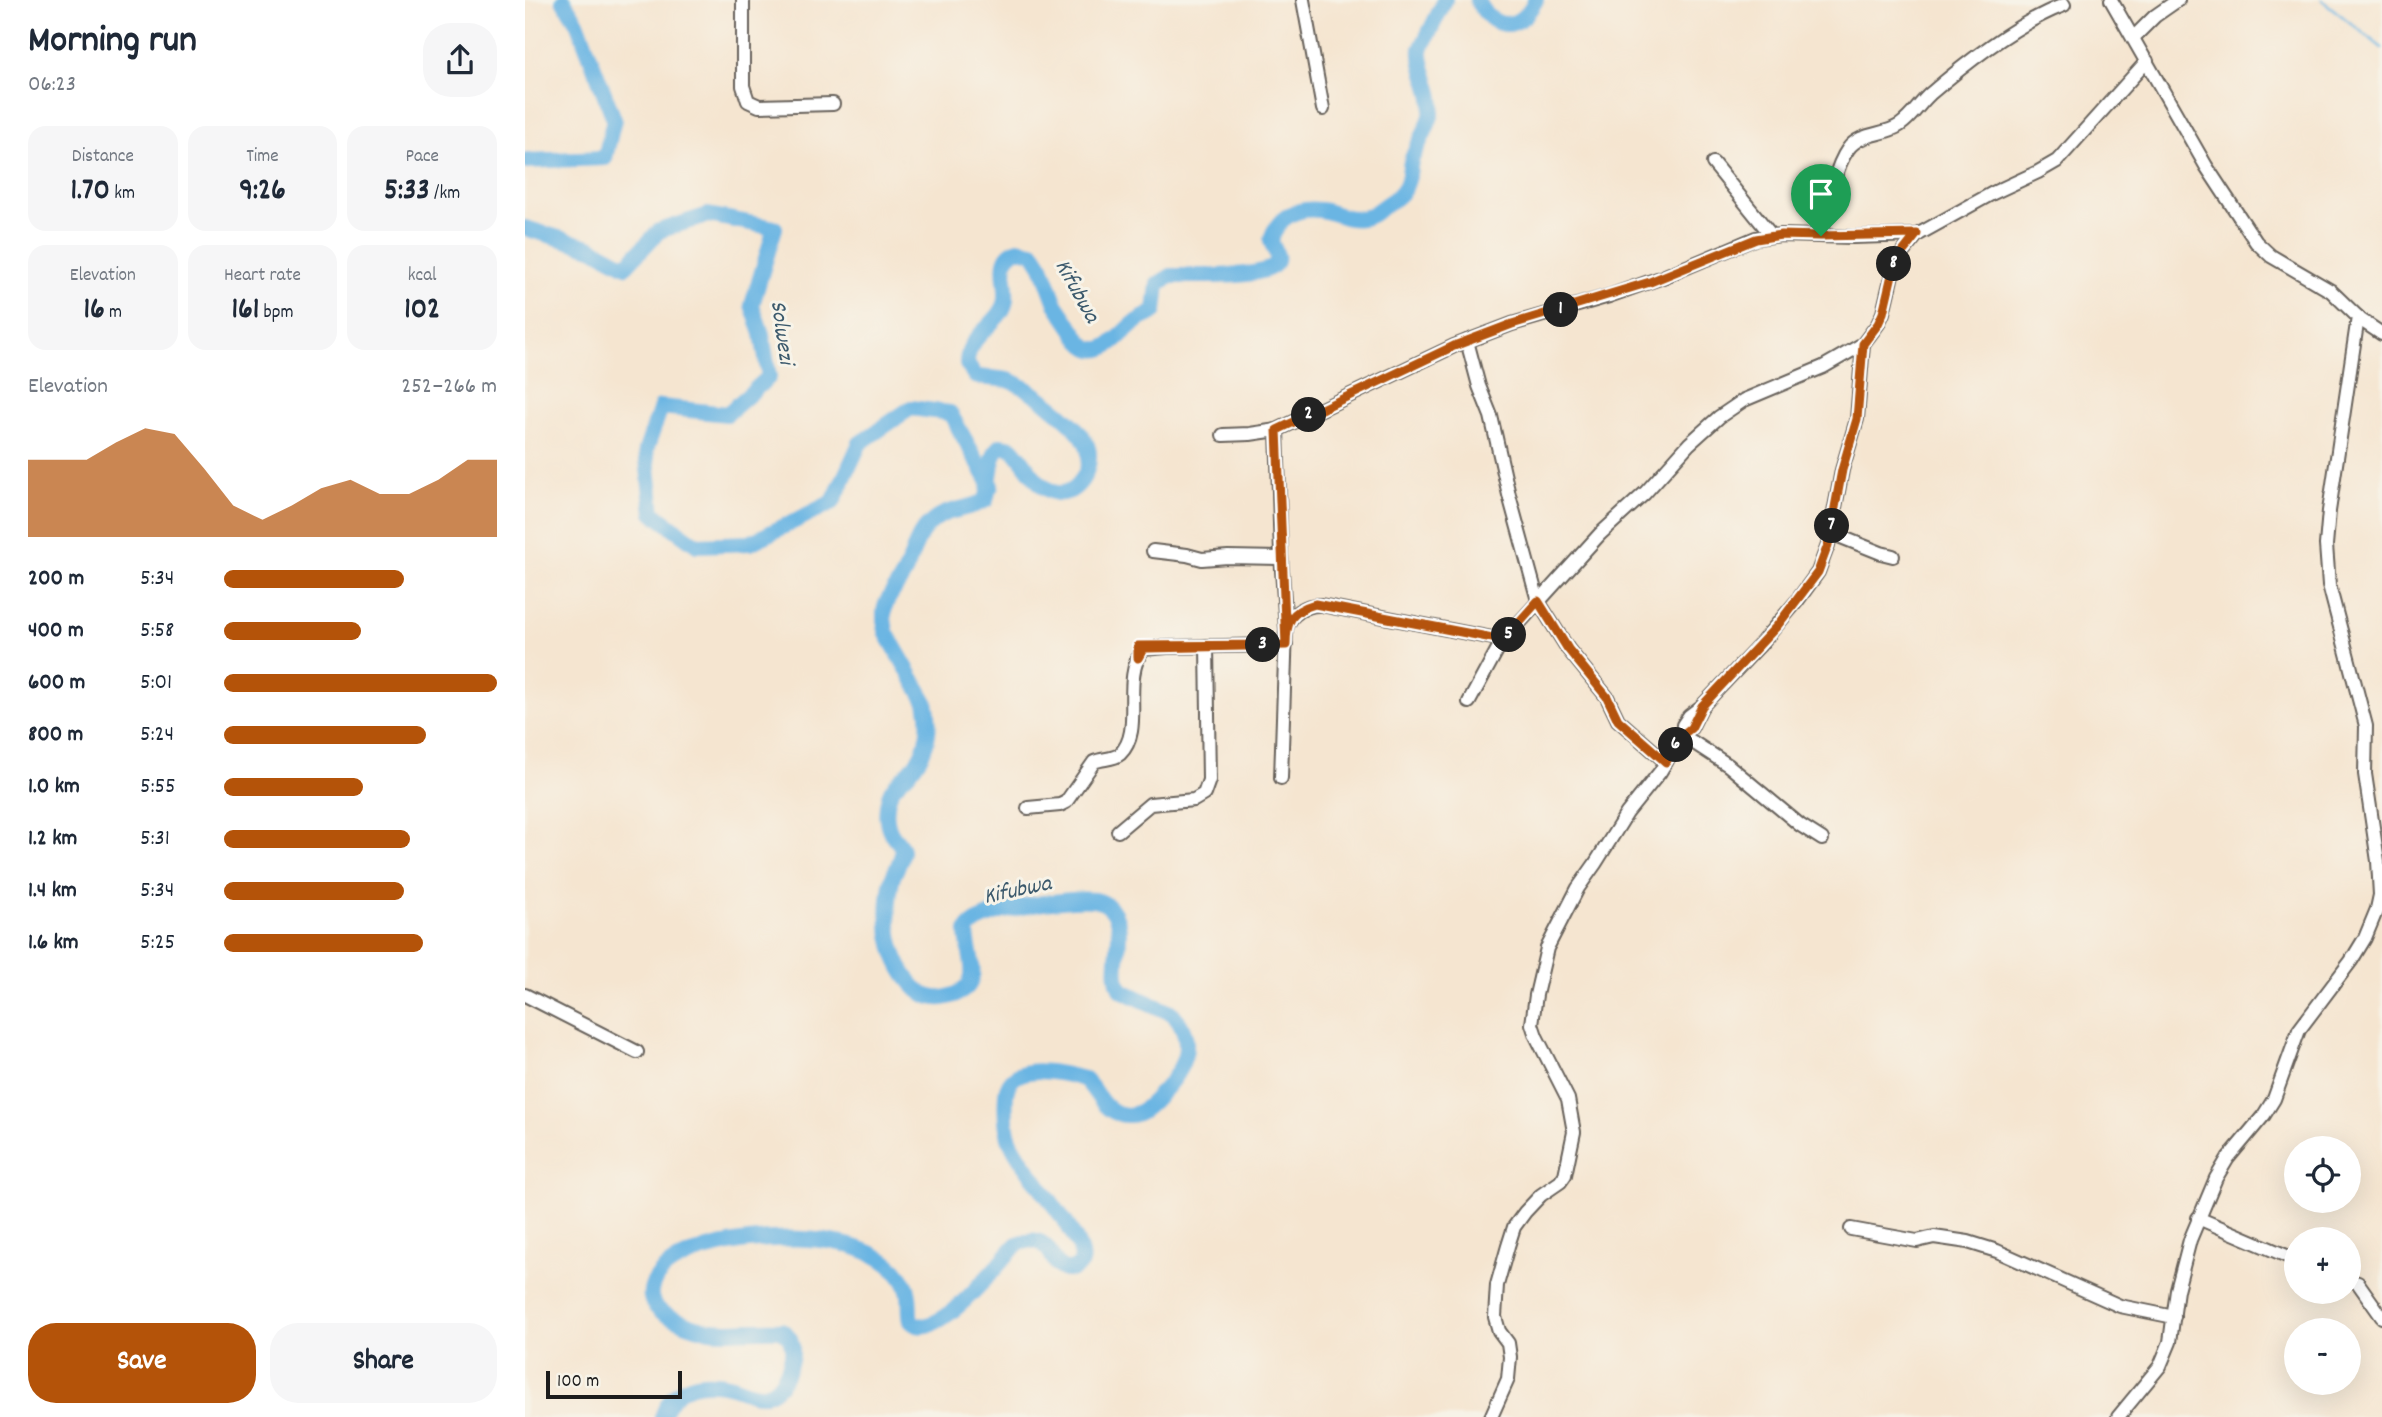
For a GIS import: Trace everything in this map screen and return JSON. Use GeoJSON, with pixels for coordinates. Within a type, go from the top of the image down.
{"type":"FeatureCollection","features":[{"type":"Feature","properties":{"kind":"street"},"geometry":{"type":"LineString","coordinates":[[743,0],[743,86],[748,101],[759,106],[834,104]]}},
{"type":"Feature","properties":{"kind":"street"},"geometry":{"type":"LineString","coordinates":[[1303,0],[1323,109]]}},
{"type":"Feature","properties":{"kind":"street"},"geometry":{"type":"LineString","coordinates":[[2111,0],[2206,166],[2256,242],[2270,256],[2331,291],[2358,317],[2382,334]]}},
{"type":"Feature","properties":{"kind":"street"},"geometry":{"type":"LineString","coordinates":[[2133,38],[2155,16],[2178,0]]}},
{"type":"Feature","properties":{"kind":"street"},"geometry":{"type":"LineString","coordinates":[[1821,236],[1841,161],[1848,149],[1864,137],[1901,125],[1943,84],[2010,34],[2037,17],[2064,5]]}},
{"type":"Feature","properties":{"kind":"street"},"geometry":{"type":"LineString","coordinates":[[1469,702],[1503,640],[1600,534],[1645,493],[1689,444],[1719,417],[1744,400],[1823,367],[1863,344],[1883,313],[1895,262],[1917,234],[1993,192],[2051,166],[2066,153],[2147,61]]}},
{"type":"Feature","properties":{"kind":"street"},"geometry":{"type":"LineString","coordinates":[[1713,163],[1772,236]]}},
{"type":"Feature","properties":{"kind":"street"},"geometry":{"type":"LineString","coordinates":[[1223,435],[1277,430],[1467,341],[1512,324],[1663,277],[1745,242],[1772,236],[1917,234]]}},
{"type":"Feature","properties":{"kind":"street"},"geometry":{"type":"LineString","coordinates":[[2118,1417],[2160,1366],[2170,1342],[2177,1290],[2199,1218],[2216,1178],[2228,1158],[2274,1099],[2299,1030],[2351,961],[2380,904],[2378,861],[2366,794],[2366,726],[2326,566],[2329,510],[2358,317]]}},
{"type":"Feature","properties":{"kind":"street"},"geometry":{"type":"LineString","coordinates":[[1467,341],[1479,386],[1492,416],[1509,495],[1538,601],[1568,649],[1607,697],[1618,720],[1666,762]]}},
{"type":"Feature","properties":{"kind":"street"},"geometry":{"type":"LineString","coordinates":[[1491,1417],[1507,1379],[1510,1357],[1508,1343],[1499,1331],[1496,1317],[1497,1284],[1507,1246],[1514,1227],[1525,1212],[1565,1175],[1574,1132],[1568,1099],[1532,1024],[1547,948],[1578,888],[1682,735],[1691,728],[1702,706],[1777,626],[1812,582],[1822,564],[1831,533],[1842,470],[1857,419],[1863,344]]}},
{"type":"Feature","properties":{"kind":"street"},"geometry":{"type":"LineString","coordinates":[[1277,430],[1286,629],[1281,778]]}},
{"type":"Feature","properties":{"kind":"street"},"geometry":{"type":"LineString","coordinates":[[1831,533],[1893,556]]}},
{"type":"Feature","properties":{"kind":"street"},"geometry":{"type":"LineString","coordinates":[[1153,551],[1202,559],[1281,558]]}},
{"type":"Feature","properties":{"kind":"street"},"geometry":{"type":"LineString","coordinates":[[1286,629],[1291,618],[1315,604],[1503,640]]}},
{"type":"Feature","properties":{"kind":"street"},"geometry":{"type":"LineString","coordinates":[[1028,808],[1066,802],[1094,762],[1114,758],[1121,752],[1132,727],[1132,680],[1143,649],[1286,645]]}},
{"type":"Feature","properties":{"kind":"street"},"geometry":{"type":"LineString","coordinates":[[1118,831],[1150,804],[1194,800],[1201,798],[1208,788],[1207,646]]}},
{"type":"Feature","properties":{"kind":"street"},"geometry":{"type":"LineString","coordinates":[[1682,735],[1736,771],[1800,825],[1822,839]]}},
{"type":"Feature","properties":{"kind":"street"},"geometry":{"type":"LineString","coordinates":[[525,995],[637,1052]]}},
{"type":"Feature","properties":{"kind":"street"},"geometry":{"type":"LineString","coordinates":[[2199,1218],[2284,1256]]}},
{"type":"Feature","properties":{"kind":"street"},"geometry":{"type":"LineString","coordinates":[[1851,1229],[1917,1241],[1934,1237],[1968,1242],[1997,1251],[2120,1306],[2174,1317]]}},
{"type":"Feature","properties":{"kind":"street"},"geometry":{"type":"LineString","coordinates":[[2361,1287],[2382,1317]]}},
{"type":"Feature","properties":{"kind":"waterway","name":"Solwezi"},"geometry":{"type":"LineString","coordinates":[[525,161],[605,158],[614,119],[577,22],[563,0]]}},
{"type":"Feature","properties":{"kind":"waterway","name":"Kifubwa"},"geometry":{"type":"LineString","coordinates":[[662,1417],[673,1397],[690,1386],[710,1383],[732,1386],[752,1393],[771,1392],[787,1373],[792,1357],[790,1340],[781,1330],[706,1329],[676,1320],[658,1309],[651,1296],[651,1289],[658,1277],[674,1262],[697,1252],[727,1244],[797,1239],[832,1242],[864,1250],[889,1264],[906,1285],[911,1321],[922,1326],[936,1322],[951,1312],[1017,1244],[1040,1242],[1047,1247],[1062,1269],[1074,1269],[1081,1262],[1081,1251],[1074,1237],[1009,1137],[1005,1105],[1010,1083],[1026,1072],[1074,1076],[1084,1079],[1111,1111],[1124,1115],[1135,1114],[1150,1104],[1175,1077],[1184,1057],[1185,1036],[1173,1014],[1121,990],[1117,971],[1117,919],[1110,908],[1097,901],[1066,900],[1025,906],[987,916],[974,923],[967,931],[972,979],[960,992],[944,998],[932,997],[918,990],[908,979],[894,953],[889,924],[892,880],[902,850],[889,828],[887,806],[892,789],[921,756],[929,721],[926,702],[887,634],[884,622],[885,605],[926,528],[945,513],[986,500],[992,464],[1000,446],[1012,448],[1036,478],[1053,492],[1068,492],[1079,483],[1087,470],[1089,455],[1086,442],[1065,417],[1016,383],[975,376],[967,364],[972,345],[1005,304],[1004,266],[1011,253],[1018,249],[1033,252],[1042,266],[1056,304],[1081,341],[1096,349],[1110,345],[1136,322],[1155,311],[1158,284],[1171,276],[1245,274],[1271,267],[1277,261],[1271,240],[1278,225],[1289,215],[1312,209],[1352,218],[1371,215],[1403,190],[1408,180],[1411,160],[1431,118],[1432,96],[1422,65],[1421,49],[1445,0]]}},
{"type":"Feature","properties":{"kind":"waterway","name":"Kifubwa"},"geometry":{"type":"LineString","coordinates":[[1477,0],[1491,18],[1506,24],[1522,18],[1536,0]]}},
{"type":"Feature","properties":{"kind":"waterway"},"geometry":{"type":"LineString","coordinates":[[2322,0],[2382,48]]}},
{"type":"Feature","properties":{"kind":"waterway","name":"Solwezi"},"geometry":{"type":"LineString","coordinates":[[525,228],[592,248],[626,266],[659,231],[708,215],[775,228],[752,305],[762,334],[769,377],[727,414],[661,407],[646,450],[653,513],[697,545],[750,543],[833,502],[860,443],[911,408],[950,413],[991,486]]}},
{"type":"Feature","properties":{"kind":"route"},"geometry":{"type":"LineString","coordinates":[[1821,236],[1767,236],[1745,242],[1650,282],[1512,324],[1454,346],[1277,430],[1286,645],[1147,648],[1143,649],[1138,658],[1138,646],[1286,645],[1287,623],[1302,610],[1315,604],[1503,640],[1538,601],[1568,649],[1607,697],[1618,720],[1666,762],[1682,735],[1691,728],[1702,706],[1777,626],[1818,572],[1828,545],[1842,470],[1857,419],[1863,344],[1872,334],[1883,313],[1891,270],[1905,247],[1917,234],[1821,236]]}}]}
